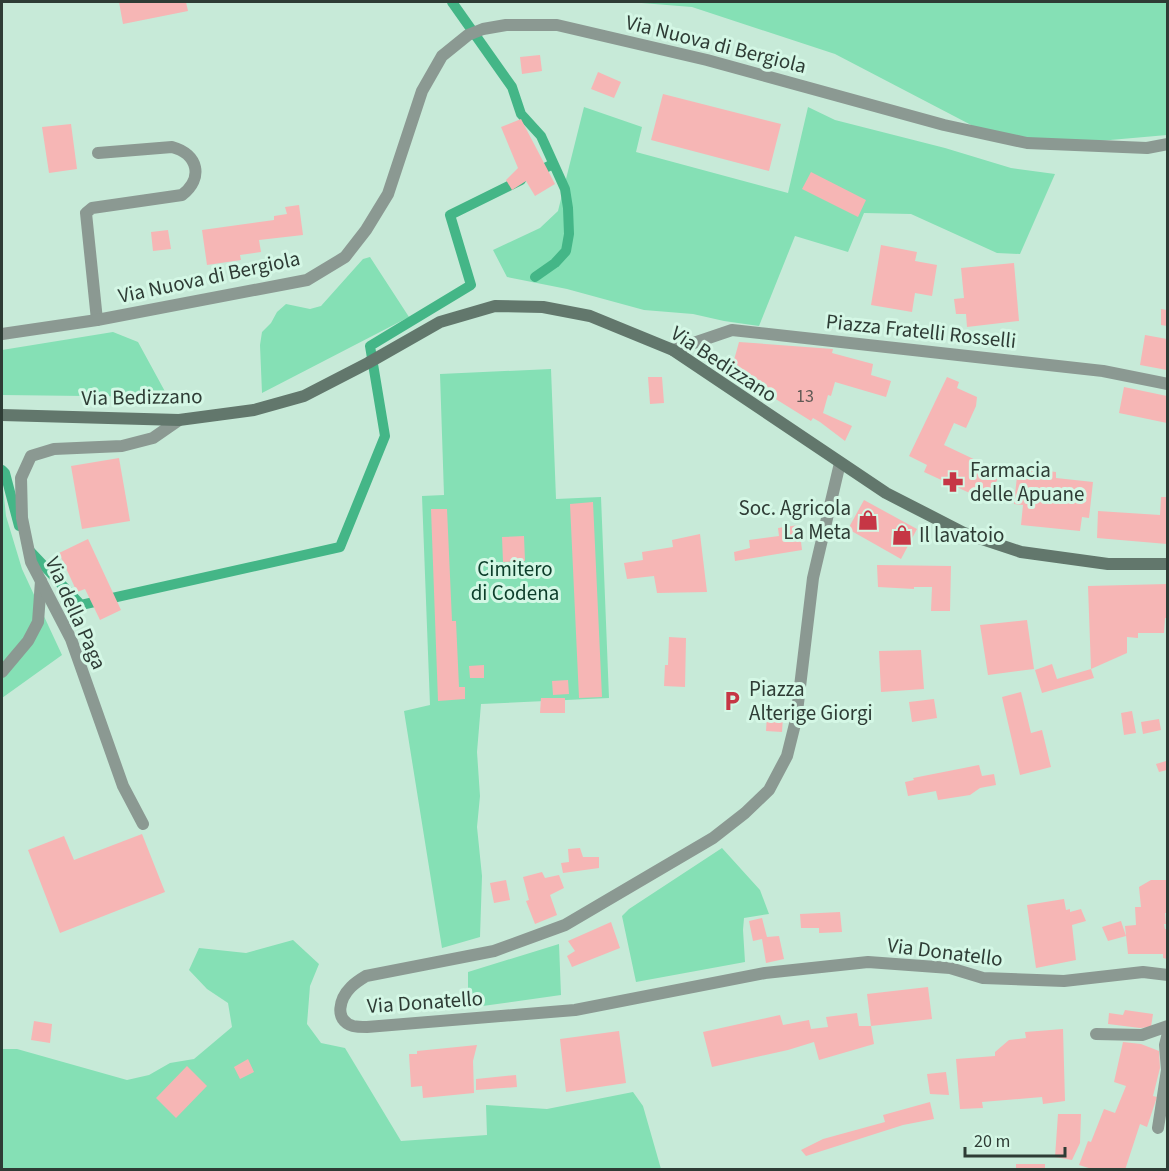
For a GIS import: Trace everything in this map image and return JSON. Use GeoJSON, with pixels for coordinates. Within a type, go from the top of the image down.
{"type":"FeatureCollection","features":[{"type":"Feature","properties":{"kind":"street","name":"Via Nuova di Bergiola"},"geometry":{"type":"LineString","coordinates":[[2,334],[97,320],[307,280],[345,256],[366,230],[388,194],[422,91],[442,56],[468,35],[483,29],[506,25],[556,25],[707,60],[944,125],[1027,143],[1147,148],[1167,144]]}},
{"type":"Feature","properties":{"kind":"street"},"geometry":{"type":"LineString","coordinates":[[97,320],[86,213],[92,208],[182,195],[189,190],[196,176],[192,159],[180,149],[172,147],[99,153]]}},
{"type":"Feature","properties":{"kind":"street","name":"Via Bedizzano"},"geometry":{"type":"LineString","coordinates":[[2,415],[179,420],[254,410],[304,396],[440,322],[495,306],[543,307],[590,315],[673,350],[886,494],[964,533],[1022,552],[1108,564],[1167,564]]}},
{"type":"Feature","properties":{"kind":"street","name":"Piazza Fratelli Rosselli"},"geometry":{"type":"LineString","coordinates":[[673,350],[732,330],[1103,370],[1167,384]]}},
{"type":"Feature","properties":{"kind":"street","name":"Via della Paga"},"geometry":{"type":"LineString","coordinates":[[143,824],[123,786],[70,639],[31,562],[22,518],[21,478],[31,456],[54,448],[122,446],[153,438],[179,420]]}},
{"type":"Feature","properties":{"kind":"street","name":"Via Donatello"},"geometry":{"type":"LineString","coordinates":[[840,463],[813,578],[796,720],[787,756],[769,790],[745,813],[713,838],[565,925],[494,951],[366,976],[351,986],[341,1000],[340,1013],[345,1022],[353,1026],[367,1027],[575,1010],[765,973],[868,962],[950,968],[983,978],[1064,981],[1143,972],[1167,975]]}},
{"type":"Feature","properties":{"kind":"street"},"geometry":{"type":"LineString","coordinates":[[2,672],[28,641],[38,622],[41,581]]}},
{"type":"Feature","properties":{"kind":"street"},"geometry":{"type":"LineString","coordinates":[[1096,1034],[1142,1035],[1167,1026]]}},
{"type":"Feature","properties":{"kind":"street"},"geometry":{"type":"LineString","coordinates":[[1158,1128],[1167,1070],[1165,1045],[1167,1034]]}},
{"type":"Feature","properties":{"kind":"green space"},"geometry":{"type":"Polygon","coordinates":[[[629,2],[1167,2],[1167,135],[1076,143],[1026,143],[975,127],[835,54],[692,7],[629,2]]]}},
{"type":"Feature","properties":{"kind":"green space"},"geometry":{"type":"Polygon","coordinates":[[[584,107],[642,127],[636,152],[788,193],[808,107],[835,120],[945,148],[1011,168],[1055,174],[1020,254],[997,253],[911,214],[864,213],[848,252],[795,236],[759,326],[693,314],[644,310],[567,289],[507,277],[493,250],[540,228],[558,211],[584,107]]]}},
{"type":"Feature","properties":{"kind":"green space"},"geometry":{"type":"Polygon","coordinates":[[[370,257],[409,317],[262,393],[260,345],[262,332],[277,312],[286,304],[310,309],[321,306],[363,259],[370,257]]]}},
{"type":"Feature","properties":{"kind":"green space"},"geometry":{"type":"Polygon","coordinates":[[[113,332],[138,342],[168,397],[2,395],[2,350],[113,332]]]}},
{"type":"Feature","properties":{"kind":"green space","name":"Cimitero di Codena"},"geometry":{"type":"Polygon","coordinates":[[[551,369],[556,499],[601,497],[609,698],[481,704],[477,752],[480,796],[477,827],[482,876],[480,937],[442,948],[404,711],[430,705],[422,496],[444,495],[440,374],[551,369]]]}},
{"type":"Feature","properties":{"kind":"green space"},"geometry":{"type":"Polygon","coordinates":[[[2,478],[6,516],[22,569],[62,655],[2,698],[2,478]]]}},
{"type":"Feature","properties":{"kind":"green space"},"geometry":{"type":"Polygon","coordinates":[[[722,848],[760,890],[769,914],[744,918],[745,962],[636,982],[622,916],[629,909],[722,848]]]}},
{"type":"Feature","properties":{"kind":"green space"},"geometry":{"type":"Polygon","coordinates":[[[293,940],[319,964],[310,986],[307,1024],[321,1043],[345,1048],[401,1141],[487,1135],[486,1105],[547,1109],[633,1092],[643,1106],[661,1169],[2,1169],[2,1049],[17,1049],[127,1080],[149,1075],[170,1063],[194,1059],[232,1027],[228,1003],[207,989],[189,970],[199,948],[246,953],[293,940]]]}},
{"type":"Feature","properties":{"kind":"green space"},"geometry":{"type":"Polygon","coordinates":[[[559,944],[561,995],[468,1008],[468,972],[559,944]]]}},
{"type":"Feature","properties":{"kind":"building"},"geometry":{"type":"Polygon","coordinates":[[[119,2],[186,2],[188,11],[123,24],[119,2]]]}},
{"type":"Feature","properties":{"kind":"building"},"geometry":{"type":"Polygon","coordinates":[[[540,55],[542,71],[522,74],[520,57],[540,55]]]}},
{"type":"Feature","properties":{"kind":"building"},"geometry":{"type":"Polygon","coordinates":[[[598,72],[621,82],[614,98],[591,89],[598,72]]]}},
{"type":"Feature","properties":{"kind":"building"},"geometry":{"type":"Polygon","coordinates":[[[663,94],[781,124],[769,171],[651,140],[663,94]]]}},
{"type":"Feature","properties":{"kind":"building"},"geometry":{"type":"Polygon","coordinates":[[[521,119],[555,184],[535,196],[526,181],[512,190],[506,180],[518,168],[501,127],[521,119]]]}},
{"type":"Feature","properties":{"kind":"building"},"geometry":{"type":"Polygon","coordinates":[[[71,124],[77,169],[49,173],[42,127],[71,124]]]}},
{"type":"Feature","properties":{"kind":"building"},"geometry":{"type":"Polygon","coordinates":[[[811,172],[866,200],[858,217],[802,189],[811,172]]]}},
{"type":"Feature","properties":{"kind":"building"},"geometry":{"type":"Polygon","coordinates":[[[299,205],[303,235],[259,240],[261,252],[240,255],[241,260],[207,265],[202,230],[274,220],[274,216],[287,214],[285,207],[299,205]]]}},
{"type":"Feature","properties":{"kind":"building"},"geometry":{"type":"Polygon","coordinates":[[[168,230],[171,249],[153,251],[151,232],[168,230]]]}},
{"type":"Feature","properties":{"kind":"building"},"geometry":{"type":"Polygon","coordinates":[[[881,245],[917,252],[915,261],[937,265],[932,296],[915,293],[912,312],[871,305],[881,245]]]}},
{"type":"Feature","properties":{"kind":"building"},"geometry":{"type":"Polygon","coordinates":[[[1014,263],[1019,321],[967,327],[966,314],[956,314],[954,299],[964,298],[961,268],[1014,263]]]}},
{"type":"Feature","properties":{"kind":"building"},"geometry":{"type":"Polygon","coordinates":[[[1161,309],[1167,310],[1167,326],[1161,325],[1161,309]]]}},
{"type":"Feature","properties":{"kind":"building"},"geometry":{"type":"Polygon","coordinates":[[[1145,335],[1167,339],[1167,370],[1140,365],[1145,335]]]}},
{"type":"Feature","properties":{"kind":"building"},"geometry":{"type":"Polygon","coordinates":[[[739,342],[833,349],[832,353],[873,364],[871,375],[891,381],[886,397],[835,382],[831,396],[828,395],[823,413],[852,426],[845,441],[820,422],[813,418],[811,421],[731,371],[739,342]]]}},
{"type":"Feature","properties":{"kind":"building"},"geometry":{"type":"Polygon","coordinates":[[[648,377],[662,377],[664,403],[650,404],[648,377]]]}},
{"type":"Feature","properties":{"kind":"building"},"geometry":{"type":"Polygon","coordinates":[[[947,377],[959,382],[957,388],[977,397],[976,406],[966,428],[954,423],[944,445],[1001,472],[987,501],[924,472],[927,465],[909,456],[947,377]]]}},
{"type":"Feature","properties":{"kind":"building"},"geometry":{"type":"Polygon","coordinates":[[[1124,387],[1167,396],[1167,423],[1119,413],[1124,387]]]}},
{"type":"Feature","properties":{"kind":"building"},"geometry":{"type":"Polygon","coordinates":[[[119,458],[130,521],[82,529],[71,466],[119,458]]]}},
{"type":"Feature","properties":{"kind":"building"},"geometry":{"type":"Polygon","coordinates":[[[1018,467],[1056,472],[1056,478],[1093,482],[1089,518],[1082,517],[1080,531],[1021,525],[1023,505],[1014,504],[1018,467]]]}},
{"type":"Feature","properties":{"kind":"building"},"geometry":{"type":"Polygon","coordinates":[[[1161,497],[1167,497],[1167,544],[1097,538],[1098,511],[1160,515],[1161,497]]]}},
{"type":"Feature","properties":{"kind":"building"},"geometry":{"type":"Polygon","coordinates":[[[864,500],[917,529],[901,559],[848,529],[864,500]]]}},
{"type":"Feature","properties":{"kind":"building"},"geometry":{"type":"Polygon","coordinates":[[[593,502],[602,697],[579,698],[570,504],[593,502]]]}},
{"type":"Feature","properties":{"kind":"building"},"geometry":{"type":"Polygon","coordinates":[[[431,509],[447,509],[452,621],[456,621],[459,687],[465,687],[465,699],[438,701],[431,509]]]}},
{"type":"Feature","properties":{"kind":"building"},"geometry":{"type":"Polygon","coordinates":[[[799,525],[802,550],[735,561],[734,552],[750,548],[749,540],[779,536],[778,528],[799,525]]]}},
{"type":"Feature","properties":{"kind":"building"},"geometry":{"type":"Polygon","coordinates":[[[700,534],[707,592],[657,593],[654,576],[627,579],[624,563],[643,560],[642,552],[673,547],[672,540],[700,534]]]}},
{"type":"Feature","properties":{"kind":"building"},"geometry":{"type":"Polygon","coordinates":[[[524,536],[525,561],[503,562],[502,537],[524,536]]]}},
{"type":"Feature","properties":{"kind":"building"},"geometry":{"type":"Polygon","coordinates":[[[88,539],[121,610],[100,620],[85,589],[77,592],[59,553],[88,539]]]}},
{"type":"Feature","properties":{"kind":"building"},"geometry":{"type":"Polygon","coordinates":[[[877,565],[951,566],[950,611],[931,611],[932,587],[914,587],[914,589],[878,587],[877,565]]]}},
{"type":"Feature","properties":{"kind":"building"},"geometry":{"type":"Polygon","coordinates":[[[1167,584],[1167,618],[1165,618],[1164,633],[1138,633],[1138,638],[1127,637],[1127,653],[1091,669],[1088,586],[1167,584]]]}},
{"type":"Feature","properties":{"kind":"building"},"geometry":{"type":"Polygon","coordinates":[[[1027,620],[1034,669],[988,675],[980,625],[1027,620]]]}},
{"type":"Feature","properties":{"kind":"building"},"geometry":{"type":"Polygon","coordinates":[[[669,637],[686,638],[685,687],[664,686],[665,665],[668,665],[669,637]]]}},
{"type":"Feature","properties":{"kind":"building"},"geometry":{"type":"Polygon","coordinates":[[[921,650],[924,689],[881,692],[879,651],[921,650]]]}},
{"type":"Feature","properties":{"kind":"building"},"geometry":{"type":"Polygon","coordinates":[[[1052,664],[1057,679],[1091,669],[1094,678],[1042,693],[1035,670],[1052,664]]]}},
{"type":"Feature","properties":{"kind":"building"},"geometry":{"type":"Polygon","coordinates":[[[484,665],[484,678],[470,678],[469,666],[484,665]]]}},
{"type":"Feature","properties":{"kind":"building"},"geometry":{"type":"Polygon","coordinates":[[[568,680],[569,694],[553,695],[552,681],[568,680]]]}},
{"type":"Feature","properties":{"kind":"building"},"geometry":{"type":"Polygon","coordinates":[[[1021,692],[1031,733],[1042,730],[1051,767],[1020,775],[1002,697],[1021,692]]]}},
{"type":"Feature","properties":{"kind":"building"},"geometry":{"type":"Polygon","coordinates":[[[541,698],[565,698],[565,713],[540,713],[541,698]]]}},
{"type":"Feature","properties":{"kind":"building"},"geometry":{"type":"Polygon","coordinates":[[[934,699],[937,718],[912,722],[909,702],[934,699]]]}},
{"type":"Feature","properties":{"kind":"building"},"geometry":{"type":"Polygon","coordinates":[[[1132,711],[1136,733],[1124,735],[1121,713],[1132,711]]]}},
{"type":"Feature","properties":{"kind":"building"},"geometry":{"type":"Polygon","coordinates":[[[767,715],[783,716],[782,732],[766,731],[767,715]]]}},
{"type":"Feature","properties":{"kind":"building"},"geometry":{"type":"Polygon","coordinates":[[[1159,719],[1161,730],[1143,734],[1141,722],[1159,719]]]}},
{"type":"Feature","properties":{"kind":"building"},"geometry":{"type":"Polygon","coordinates":[[[1166,761],[1167,770],[1159,772],[1156,764],[1166,761]]]}},
{"type":"Feature","properties":{"kind":"building"},"geometry":{"type":"Polygon","coordinates":[[[979,765],[982,776],[994,774],[996,785],[980,788],[970,795],[938,800],[936,791],[908,796],[905,782],[914,780],[913,778],[979,765]]]}},
{"type":"Feature","properties":{"kind":"building"},"geometry":{"type":"Polygon","coordinates":[[[142,834],[165,892],[60,933],[28,850],[64,836],[74,860],[142,834]]]}},
{"type":"Feature","properties":{"kind":"building"},"geometry":{"type":"Polygon","coordinates":[[[580,848],[583,857],[599,857],[599,868],[563,873],[561,863],[569,862],[568,849],[580,848]]]}},
{"type":"Feature","properties":{"kind":"building"},"geometry":{"type":"Polygon","coordinates":[[[542,872],[545,878],[559,875],[564,888],[550,895],[557,915],[535,924],[526,901],[529,900],[523,877],[542,872]]]}},
{"type":"Feature","properties":{"kind":"building"},"geometry":{"type":"Polygon","coordinates":[[[506,880],[510,900],[494,903],[490,883],[506,880]]]}},
{"type":"Feature","properties":{"kind":"building"},"geometry":{"type":"Polygon","coordinates":[[[1151,880],[1167,880],[1167,913],[1165,913],[1166,924],[1164,924],[1167,929],[1167,959],[1163,958],[1163,954],[1128,954],[1125,926],[1136,925],[1135,907],[1141,907],[1139,887],[1151,880]]]}},
{"type":"Feature","properties":{"kind":"building"},"geometry":{"type":"Polygon","coordinates":[[[1064,899],[1066,910],[1070,909],[1070,912],[1081,909],[1086,921],[1072,925],[1076,960],[1036,968],[1027,905],[1064,899]]]}},
{"type":"Feature","properties":{"kind":"building"},"geometry":{"type":"Polygon","coordinates":[[[840,912],[842,932],[819,933],[819,928],[801,928],[800,914],[840,912]]]}},
{"type":"Feature","properties":{"kind":"building"},"geometry":{"type":"Polygon","coordinates":[[[762,918],[767,937],[779,936],[784,959],[766,963],[762,939],[753,941],[749,921],[762,918]]]}},
{"type":"Feature","properties":{"kind":"building"},"geometry":{"type":"Polygon","coordinates":[[[1121,921],[1126,936],[1108,941],[1102,927],[1121,921]]]}},
{"type":"Feature","properties":{"kind":"building"},"geometry":{"type":"Polygon","coordinates":[[[611,922],[620,948],[572,967],[567,956],[575,951],[568,941],[611,922]]]}},
{"type":"Feature","properties":{"kind":"building"},"geometry":{"type":"Polygon","coordinates":[[[928,987],[932,1019],[871,1026],[867,994],[928,987]]]}},
{"type":"Feature","properties":{"kind":"building"},"geometry":{"type":"Polygon","coordinates":[[[1125,1010],[1153,1014],[1151,1027],[1108,1024],[1109,1013],[1123,1015],[1125,1010]]]}},
{"type":"Feature","properties":{"kind":"building"},"geometry":{"type":"Polygon","coordinates":[[[857,1013],[859,1026],[871,1026],[874,1044],[819,1060],[814,1042],[712,1067],[703,1032],[780,1015],[783,1025],[809,1020],[811,1029],[828,1027],[826,1017],[857,1013]]]}},
{"type":"Feature","properties":{"kind":"building"},"geometry":{"type":"Polygon","coordinates":[[[34,1021],[52,1024],[50,1043],[31,1040],[34,1021]]]}},
{"type":"Feature","properties":{"kind":"building"},"geometry":{"type":"Polygon","coordinates":[[[1063,1029],[1065,1101],[1043,1104],[1042,1097],[982,1102],[983,1108],[960,1109],[956,1059],[995,1056],[995,1052],[1009,1040],[1026,1038],[1025,1032],[1063,1029]]]}},
{"type":"Feature","properties":{"kind":"building"},"geometry":{"type":"Polygon","coordinates":[[[619,1031],[626,1083],[566,1092],[560,1039],[619,1031]]]}},
{"type":"Feature","properties":{"kind":"building"},"geometry":{"type":"Polygon","coordinates":[[[1123,1042],[1141,1044],[1159,1051],[1160,1068],[1153,1096],[1157,1097],[1147,1127],[1140,1124],[1125,1170],[1095,1170],[1079,1165],[1104,1109],[1115,1113],[1126,1086],[1114,1082],[1123,1042]]]}},
{"type":"Feature","properties":{"kind":"building"},"geometry":{"type":"Polygon","coordinates":[[[477,1045],[473,1061],[474,1093],[423,1098],[422,1086],[411,1087],[409,1054],[417,1054],[417,1051],[477,1045]]]}},
{"type":"Feature","properties":{"kind":"building"},"geometry":{"type":"Polygon","coordinates":[[[248,1059],[254,1072],[240,1079],[234,1067],[248,1059]]]}},
{"type":"Feature","properties":{"kind":"building"},"geometry":{"type":"Polygon","coordinates":[[[187,1066],[207,1086],[176,1118],[156,1098],[187,1066]]]}},
{"type":"Feature","properties":{"kind":"building"},"geometry":{"type":"Polygon","coordinates":[[[946,1072],[949,1095],[930,1094],[927,1074],[946,1072]]]}},
{"type":"Feature","properties":{"kind":"building"},"geometry":{"type":"Polygon","coordinates":[[[516,1075],[517,1087],[476,1090],[476,1079],[516,1075]]]}},
{"type":"Feature","properties":{"kind":"building"},"geometry":{"type":"Polygon","coordinates":[[[930,1102],[934,1119],[903,1125],[806,1156],[801,1150],[823,1139],[885,1122],[883,1115],[930,1102]]]}},
{"type":"Feature","properties":{"kind":"building"},"geometry":{"type":"Polygon","coordinates":[[[1058,1114],[1081,1114],[1080,1143],[1072,1160],[1055,1157],[1058,1114]]]}},
{"type":"Feature","properties":{"kind":"building"},"geometry":{"type":"Polygon","coordinates":[[[1016,1164],[1045,1164],[1045,1170],[1016,1170],[1016,1164]]]}},
{"type":"Feature","properties":{"kind":"waterway"},"geometry":{"type":"LineString","coordinates":[[452,2],[512,87],[521,114],[541,136],[565,189],[569,234],[566,251],[555,263],[535,277]]}},
{"type":"Feature","properties":{"kind":"waterway"},"geometry":{"type":"LineString","coordinates":[[535,173],[553,164]]}},
{"type":"Feature","properties":{"kind":"waterway"},"geometry":{"type":"LineString","coordinates":[[28,549],[81,605],[340,547],[385,436],[370,346],[471,285],[450,215],[521,180]]}},
{"type":"Feature","properties":{"kind":"waterway"},"geometry":{"type":"LineString","coordinates":[[2,470],[5,473],[19,526]]}},
{"type":"Feature","properties":{"kind":"place","name":"Farmacia delle Apuane"},"geometry":{"type":"Point","coordinates":[953,482]}},
{"type":"Feature","properties":{"kind":"place","name":"Soc. Agricola La Meta"},"geometry":{"type":"Point","coordinates":[868,520]}},
{"type":"Feature","properties":{"kind":"place","name":"Il lavatoio"},"geometry":{"type":"Point","coordinates":[902,535]}},
{"type":"Feature","properties":{"kind":"place","name":"Piazza Alterige Giorgi"},"geometry":{"type":"Point","coordinates":[732,701]}}]}
